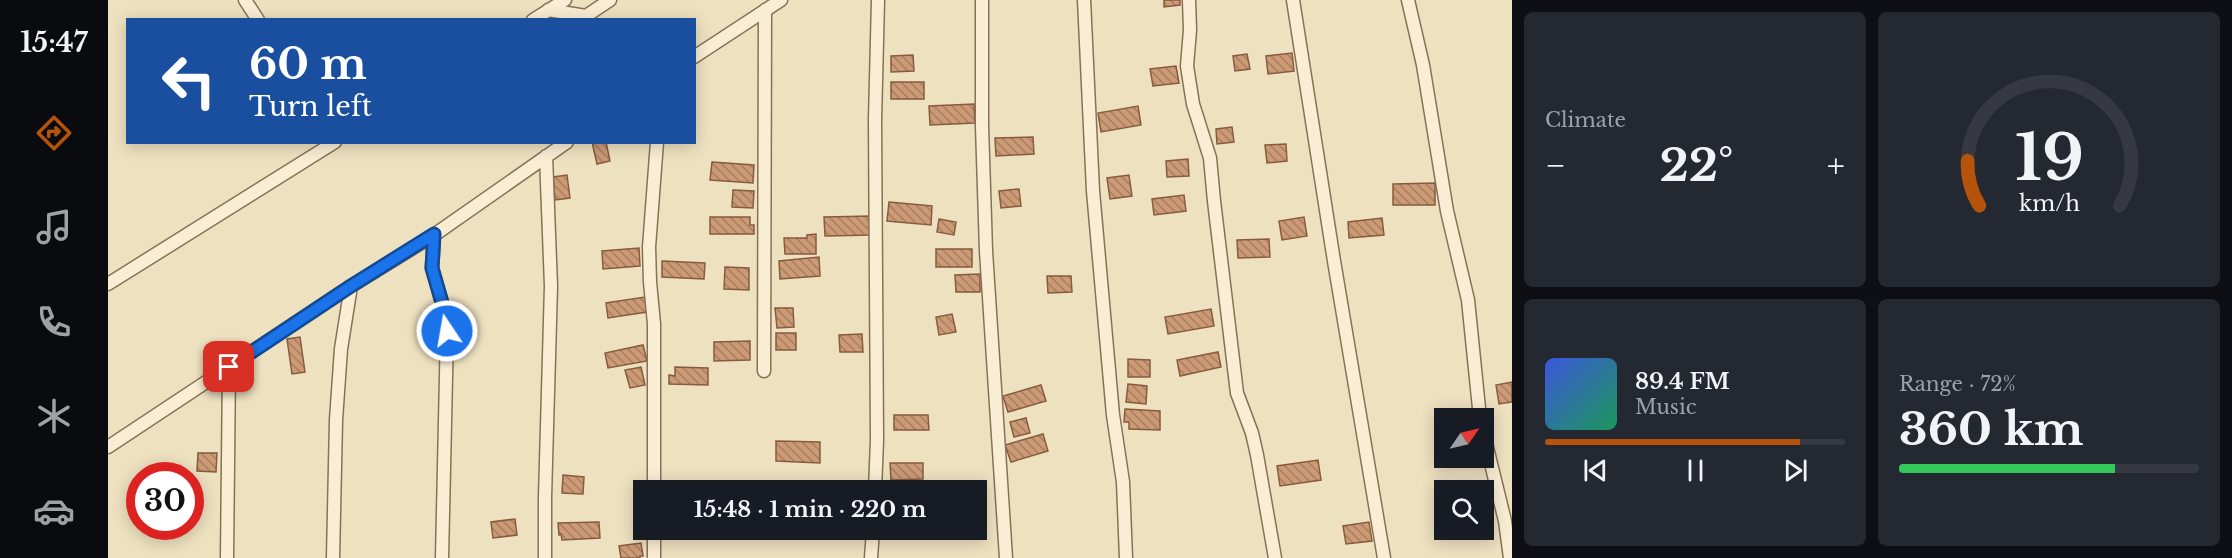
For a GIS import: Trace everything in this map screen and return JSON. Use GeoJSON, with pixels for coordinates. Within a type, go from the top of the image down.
{"type":"FeatureCollection","features":[{"type":"Feature","properties":{"kind":"street"},"geometry":{"type":"LineString","coordinates":[[245,0],[257,18]]}},
{"type":"Feature","properties":{"kind":"street"},"geometry":{"type":"LineString","coordinates":[[536,18],[565,0]]}},
{"type":"Feature","properties":{"kind":"street"},"geometry":{"type":"LineString","coordinates":[[548,10],[586,16],[591,15],[610,0]]}},
{"type":"Feature","properties":{"kind":"street"},"geometry":{"type":"LineString","coordinates":[[696,56],[781,0]]}},
{"type":"Feature","properties":{"kind":"street"},"geometry":{"type":"LineString","coordinates":[[875,480],[875,120],[878,0]]}},
{"type":"Feature","properties":{"kind":"street"},"geometry":{"type":"LineString","coordinates":[[982,0],[982,126],[986,251],[1006,558]]}},
{"type":"Feature","properties":{"kind":"street"},"geometry":{"type":"LineString","coordinates":[[1084,0],[1093,190],[1113,415],[1123,482],[1126,558]]}},
{"type":"Feature","properties":{"kind":"street"},"geometry":{"type":"LineString","coordinates":[[1189,0],[1190,30],[1187,66],[1193,104],[1210,158],[1237,393],[1252,433],[1275,558]]}},
{"type":"Feature","properties":{"kind":"street"},"geometry":{"type":"LineString","coordinates":[[1293,0],[1384,558]]}},
{"type":"Feature","properties":{"kind":"street"},"geometry":{"type":"LineString","coordinates":[[1408,0],[1423,65],[1447,211],[1468,300],[1479,408]]}},
{"type":"Feature","properties":{"kind":"street"},"geometry":{"type":"LineString","coordinates":[[764,371],[765,10]]}},
{"type":"Feature","properties":{"kind":"street"},"geometry":{"type":"LineString","coordinates":[[108,284],[332,144]]}},
{"type":"Feature","properties":{"kind":"street"},"geometry":{"type":"LineString","coordinates":[[108,447],[351,286],[434,234],[564,144]]}},
{"type":"Feature","properties":{"kind":"street"},"geometry":{"type":"LineString","coordinates":[[654,480],[654,324],[649,247],[657,144]]}},
{"type":"Feature","properties":{"kind":"street"},"geometry":{"type":"LineString","coordinates":[[545,558],[551,286],[546,156]]}},
{"type":"Feature","properties":{"kind":"street"},"geometry":{"type":"LineString","coordinates":[[434,234],[432,268],[445,313],[447,331],[442,558]]}},
{"type":"Feature","properties":{"kind":"street"},"geometry":{"type":"LineString","coordinates":[[333,558],[336,420],[341,349],[351,286]]}},
{"type":"Feature","properties":{"kind":"street"},"geometry":{"type":"LineString","coordinates":[[227,558],[229,367]]}},
{"type":"Feature","properties":{"kind":"street"},"geometry":{"type":"LineString","coordinates":[[1492,468],[1505,521],[1510,558]]}},
{"type":"Feature","properties":{"kind":"street"},"geometry":{"type":"LineString","coordinates":[[654,540],[654,558]]}},
{"type":"Feature","properties":{"kind":"street"},"geometry":{"type":"LineString","coordinates":[[871,558],[872,540]]}},
{"type":"Feature","properties":{"kind":"building"},"geometry":{"type":"Polygon","coordinates":[[[1164,0],[1180,0],[1180,5],[1164,7],[1164,0]]]}},
{"type":"Feature","properties":{"kind":"building"},"geometry":{"type":"Polygon","coordinates":[[[1292,53],[1294,71],[1268,74],[1266,56],[1292,53]]]}},
{"type":"Feature","properties":{"kind":"building"},"geometry":{"type":"Polygon","coordinates":[[[1247,54],[1250,69],[1235,71],[1233,56],[1247,54]]]}},
{"type":"Feature","properties":{"kind":"building"},"geometry":{"type":"Polygon","coordinates":[[[913,55],[914,71],[891,72],[891,56],[913,55]]]}},
{"type":"Feature","properties":{"kind":"building"},"geometry":{"type":"Polygon","coordinates":[[[1176,66],[1179,83],[1153,86],[1150,69],[1176,66]]]}},
{"type":"Feature","properties":{"kind":"building"},"geometry":{"type":"Polygon","coordinates":[[[891,82],[924,82],[924,99],[891,99],[891,82]]]}},
{"type":"Feature","properties":{"kind":"building"},"geometry":{"type":"Polygon","coordinates":[[[974,104],[975,123],[930,125],[929,106],[974,104]]]}},
{"type":"Feature","properties":{"kind":"building"},"geometry":{"type":"Polygon","coordinates":[[[1138,106],[1141,125],[1101,132],[1098,113],[1138,106]]]}},
{"type":"Feature","properties":{"kind":"building"},"geometry":{"type":"Polygon","coordinates":[[[1232,127],[1234,142],[1217,144],[1216,129],[1232,127]]]}},
{"type":"Feature","properties":{"kind":"building"},"geometry":{"type":"Polygon","coordinates":[[[1033,137],[1034,154],[996,156],[995,138],[1033,137]]]}},
{"type":"Feature","properties":{"kind":"building"},"geometry":{"type":"Polygon","coordinates":[[[592,144],[606,144],[610,161],[597,164],[592,144]]]}},
{"type":"Feature","properties":{"kind":"building"},"geometry":{"type":"Polygon","coordinates":[[[1286,144],[1287,161],[1267,163],[1265,145],[1286,144]]]}},
{"type":"Feature","properties":{"kind":"building"},"geometry":{"type":"Polygon","coordinates":[[[1188,159],[1189,176],[1167,177],[1166,161],[1188,159]]]}},
{"type":"Feature","properties":{"kind":"building"},"geometry":{"type":"Polygon","coordinates":[[[712,162],[754,165],[753,183],[710,180],[712,162]]]}},
{"type":"Feature","properties":{"kind":"building"},"geometry":{"type":"Polygon","coordinates":[[[567,175],[570,198],[555,200],[553,177],[567,175]]]}},
{"type":"Feature","properties":{"kind":"building"},"geometry":{"type":"Polygon","coordinates":[[[1129,175],[1132,196],[1110,199],[1107,178],[1129,175]]]}},
{"type":"Feature","properties":{"kind":"building"},"geometry":{"type":"Polygon","coordinates":[[[1435,183],[1435,205],[1393,205],[1393,184],[1435,183]]]}},
{"type":"Feature","properties":{"kind":"building"},"geometry":{"type":"Polygon","coordinates":[[[1019,189],[1021,206],[1001,208],[999,191],[1019,189]]]}},
{"type":"Feature","properties":{"kind":"building"},"geometry":{"type":"Polygon","coordinates":[[[733,190],[754,191],[753,208],[732,207],[733,190]]]}},
{"type":"Feature","properties":{"kind":"building"},"geometry":{"type":"Polygon","coordinates":[[[1184,195],[1186,211],[1154,215],[1152,199],[1184,195]]]}},
{"type":"Feature","properties":{"kind":"building"},"geometry":{"type":"Polygon","coordinates":[[[889,202],[932,206],[931,225],[887,221],[889,202]]]}},
{"type":"Feature","properties":{"kind":"building"},"geometry":{"type":"Polygon","coordinates":[[[871,216],[872,235],[825,236],[824,217],[871,216]]]}},
{"type":"Feature","properties":{"kind":"building"},"geometry":{"type":"Polygon","coordinates":[[[710,217],[750,217],[750,225],[754,225],[754,234],[710,234],[710,217]]]}},
{"type":"Feature","properties":{"kind":"building"},"geometry":{"type":"Polygon","coordinates":[[[1304,217],[1307,236],[1282,240],[1279,221],[1304,217]]]}},
{"type":"Feature","properties":{"kind":"building"},"geometry":{"type":"Polygon","coordinates":[[[1382,218],[1384,235],[1349,238],[1348,222],[1382,218]]]}},
{"type":"Feature","properties":{"kind":"building"},"geometry":{"type":"Polygon","coordinates":[[[939,219],[956,222],[954,235],[937,232],[939,219]]]}},
{"type":"Feature","properties":{"kind":"building"},"geometry":{"type":"Polygon","coordinates":[[[816,234],[816,254],[785,254],[784,238],[807,238],[807,235],[816,234]]]}},
{"type":"Feature","properties":{"kind":"building"},"geometry":{"type":"Polygon","coordinates":[[[1269,239],[1270,257],[1238,258],[1237,240],[1269,239]]]}},
{"type":"Feature","properties":{"kind":"building"},"geometry":{"type":"Polygon","coordinates":[[[639,248],[640,266],[603,269],[602,251],[639,248]]]}},
{"type":"Feature","properties":{"kind":"building"},"geometry":{"type":"Polygon","coordinates":[[[936,249],[972,249],[972,267],[936,267],[936,249]]]}},
{"type":"Feature","properties":{"kind":"building"},"geometry":{"type":"Polygon","coordinates":[[[819,257],[820,276],[780,279],[779,261],[819,257]]]}},
{"type":"Feature","properties":{"kind":"building"},"geometry":{"type":"Polygon","coordinates":[[[662,261],[705,263],[704,279],[662,277],[662,261]]]}},
{"type":"Feature","properties":{"kind":"building"},"geometry":{"type":"Polygon","coordinates":[[[725,267],[749,268],[749,290],[724,289],[725,267]]]}},
{"type":"Feature","properties":{"kind":"building"},"geometry":{"type":"Polygon","coordinates":[[[980,274],[980,292],[956,292],[955,275],[980,274]]]}},
{"type":"Feature","properties":{"kind":"building"},"geometry":{"type":"Polygon","coordinates":[[[1047,276],[1071,276],[1072,292],[1048,293],[1047,276]]]}},
{"type":"Feature","properties":{"kind":"building"},"geometry":{"type":"Polygon","coordinates":[[[645,297],[647,312],[608,318],[606,303],[645,297]]]}},
{"type":"Feature","properties":{"kind":"building"},"geometry":{"type":"Polygon","coordinates":[[[775,308],[793,308],[794,327],[777,328],[775,308]]]}},
{"type":"Feature","properties":{"kind":"building"},"geometry":{"type":"Polygon","coordinates":[[[1211,309],[1214,326],[1168,334],[1165,317],[1211,309]]]}},
{"type":"Feature","properties":{"kind":"building"},"geometry":{"type":"Polygon","coordinates":[[[952,314],[956,332],[939,335],[936,317],[952,314]]]}},
{"type":"Feature","properties":{"kind":"building"},"geometry":{"type":"Polygon","coordinates":[[[776,333],[796,333],[796,350],[776,350],[776,333]]]}},
{"type":"Feature","properties":{"kind":"building"},"geometry":{"type":"Polygon","coordinates":[[[862,334],[863,352],[840,352],[839,335],[862,334]]]}},
{"type":"Feature","properties":{"kind":"building"},"geometry":{"type":"Polygon","coordinates":[[[300,337],[305,372],[292,374],[287,339],[300,337]]]}},
{"type":"Feature","properties":{"kind":"building"},"geometry":{"type":"Polygon","coordinates":[[[750,341],[750,360],[714,361],[714,342],[750,341]]]}},
{"type":"Feature","properties":{"kind":"building"},"geometry":{"type":"Polygon","coordinates":[[[643,345],[647,361],[608,368],[605,353],[643,345]]]}},
{"type":"Feature","properties":{"kind":"building"},"geometry":{"type":"Polygon","coordinates":[[[1218,352],[1221,367],[1180,376],[1177,360],[1218,352]]]}},
{"type":"Feature","properties":{"kind":"building"},"geometry":{"type":"Polygon","coordinates":[[[1128,359],[1150,360],[1150,377],[1128,377],[1128,359]]]}},
{"type":"Feature","properties":{"kind":"building"},"geometry":{"type":"Polygon","coordinates":[[[641,367],[645,385],[630,388],[625,370],[641,367]]]}},
{"type":"Feature","properties":{"kind":"building"},"geometry":{"type":"Polygon","coordinates":[[[675,367],[708,368],[708,385],[669,384],[669,375],[675,376],[675,367]]]}},
{"type":"Feature","properties":{"kind":"building"},"geometry":{"type":"Polygon","coordinates":[[[1512,382],[1512,402],[1499,404],[1496,385],[1512,382]]]}},
{"type":"Feature","properties":{"kind":"building"},"geometry":{"type":"Polygon","coordinates":[[[1128,384],[1147,386],[1146,404],[1126,402],[1128,384]]]}},
{"type":"Feature","properties":{"kind":"building"},"geometry":{"type":"Polygon","coordinates":[[[1041,385],[1046,401],[1008,412],[1003,396],[1041,385]]]}},
{"type":"Feature","properties":{"kind":"building"},"geometry":{"type":"Polygon","coordinates":[[[1125,409],[1160,411],[1160,430],[1129,429],[1129,422],[1124,422],[1125,409]]]}},
{"type":"Feature","properties":{"kind":"building"},"geometry":{"type":"Polygon","coordinates":[[[894,415],[928,415],[929,430],[894,430],[894,415]]]}},
{"type":"Feature","properties":{"kind":"building"},"geometry":{"type":"Polygon","coordinates":[[[1026,418],[1030,433],[1014,437],[1010,422],[1026,418]]]}},
{"type":"Feature","properties":{"kind":"building"},"geometry":{"type":"Polygon","coordinates":[[[1043,434],[1048,451],[1011,462],[1005,445],[1043,434]]]}},
{"type":"Feature","properties":{"kind":"building"},"geometry":{"type":"Polygon","coordinates":[[[776,441],[820,442],[820,463],[776,461],[776,441]]]}},
{"type":"Feature","properties":{"kind":"building"},"geometry":{"type":"Polygon","coordinates":[[[198,453],[217,453],[216,472],[204,471],[204,462],[198,462],[198,453]]]}},
{"type":"Feature","properties":{"kind":"building"},"geometry":{"type":"Polygon","coordinates":[[[1318,460],[1321,480],[1280,486],[1277,466],[1318,460]]]}},
{"type":"Feature","properties":{"kind":"building"},"geometry":{"type":"Polygon","coordinates":[[[890,463],[923,463],[923,479],[891,480],[890,463]]]}},
{"type":"Feature","properties":{"kind":"building"},"geometry":{"type":"Polygon","coordinates":[[[563,475],[584,477],[583,494],[562,493],[563,475]]]}},
{"type":"Feature","properties":{"kind":"building"},"geometry":{"type":"Polygon","coordinates":[[[515,519],[517,535],[493,538],[491,522],[515,519]]]}},
{"type":"Feature","properties":{"kind":"building"},"geometry":{"type":"Polygon","coordinates":[[[599,522],[600,538],[562,540],[561,534],[559,535],[558,523],[599,522]]]}},
{"type":"Feature","properties":{"kind":"building"},"geometry":{"type":"Polygon","coordinates":[[[1369,522],[1372,541],[1346,544],[1343,526],[1369,522]]]}},
{"type":"Feature","properties":{"kind":"building"},"geometry":{"type":"Polygon","coordinates":[[[641,543],[643,556],[621,558],[619,546],[641,543]]]}},
{"type":"Feature","properties":{"kind":"route"},"geometry":{"type":"LineString","coordinates":[[229,367],[434,234],[432,268],[436,289],[445,313],[447,331]]}}]}
